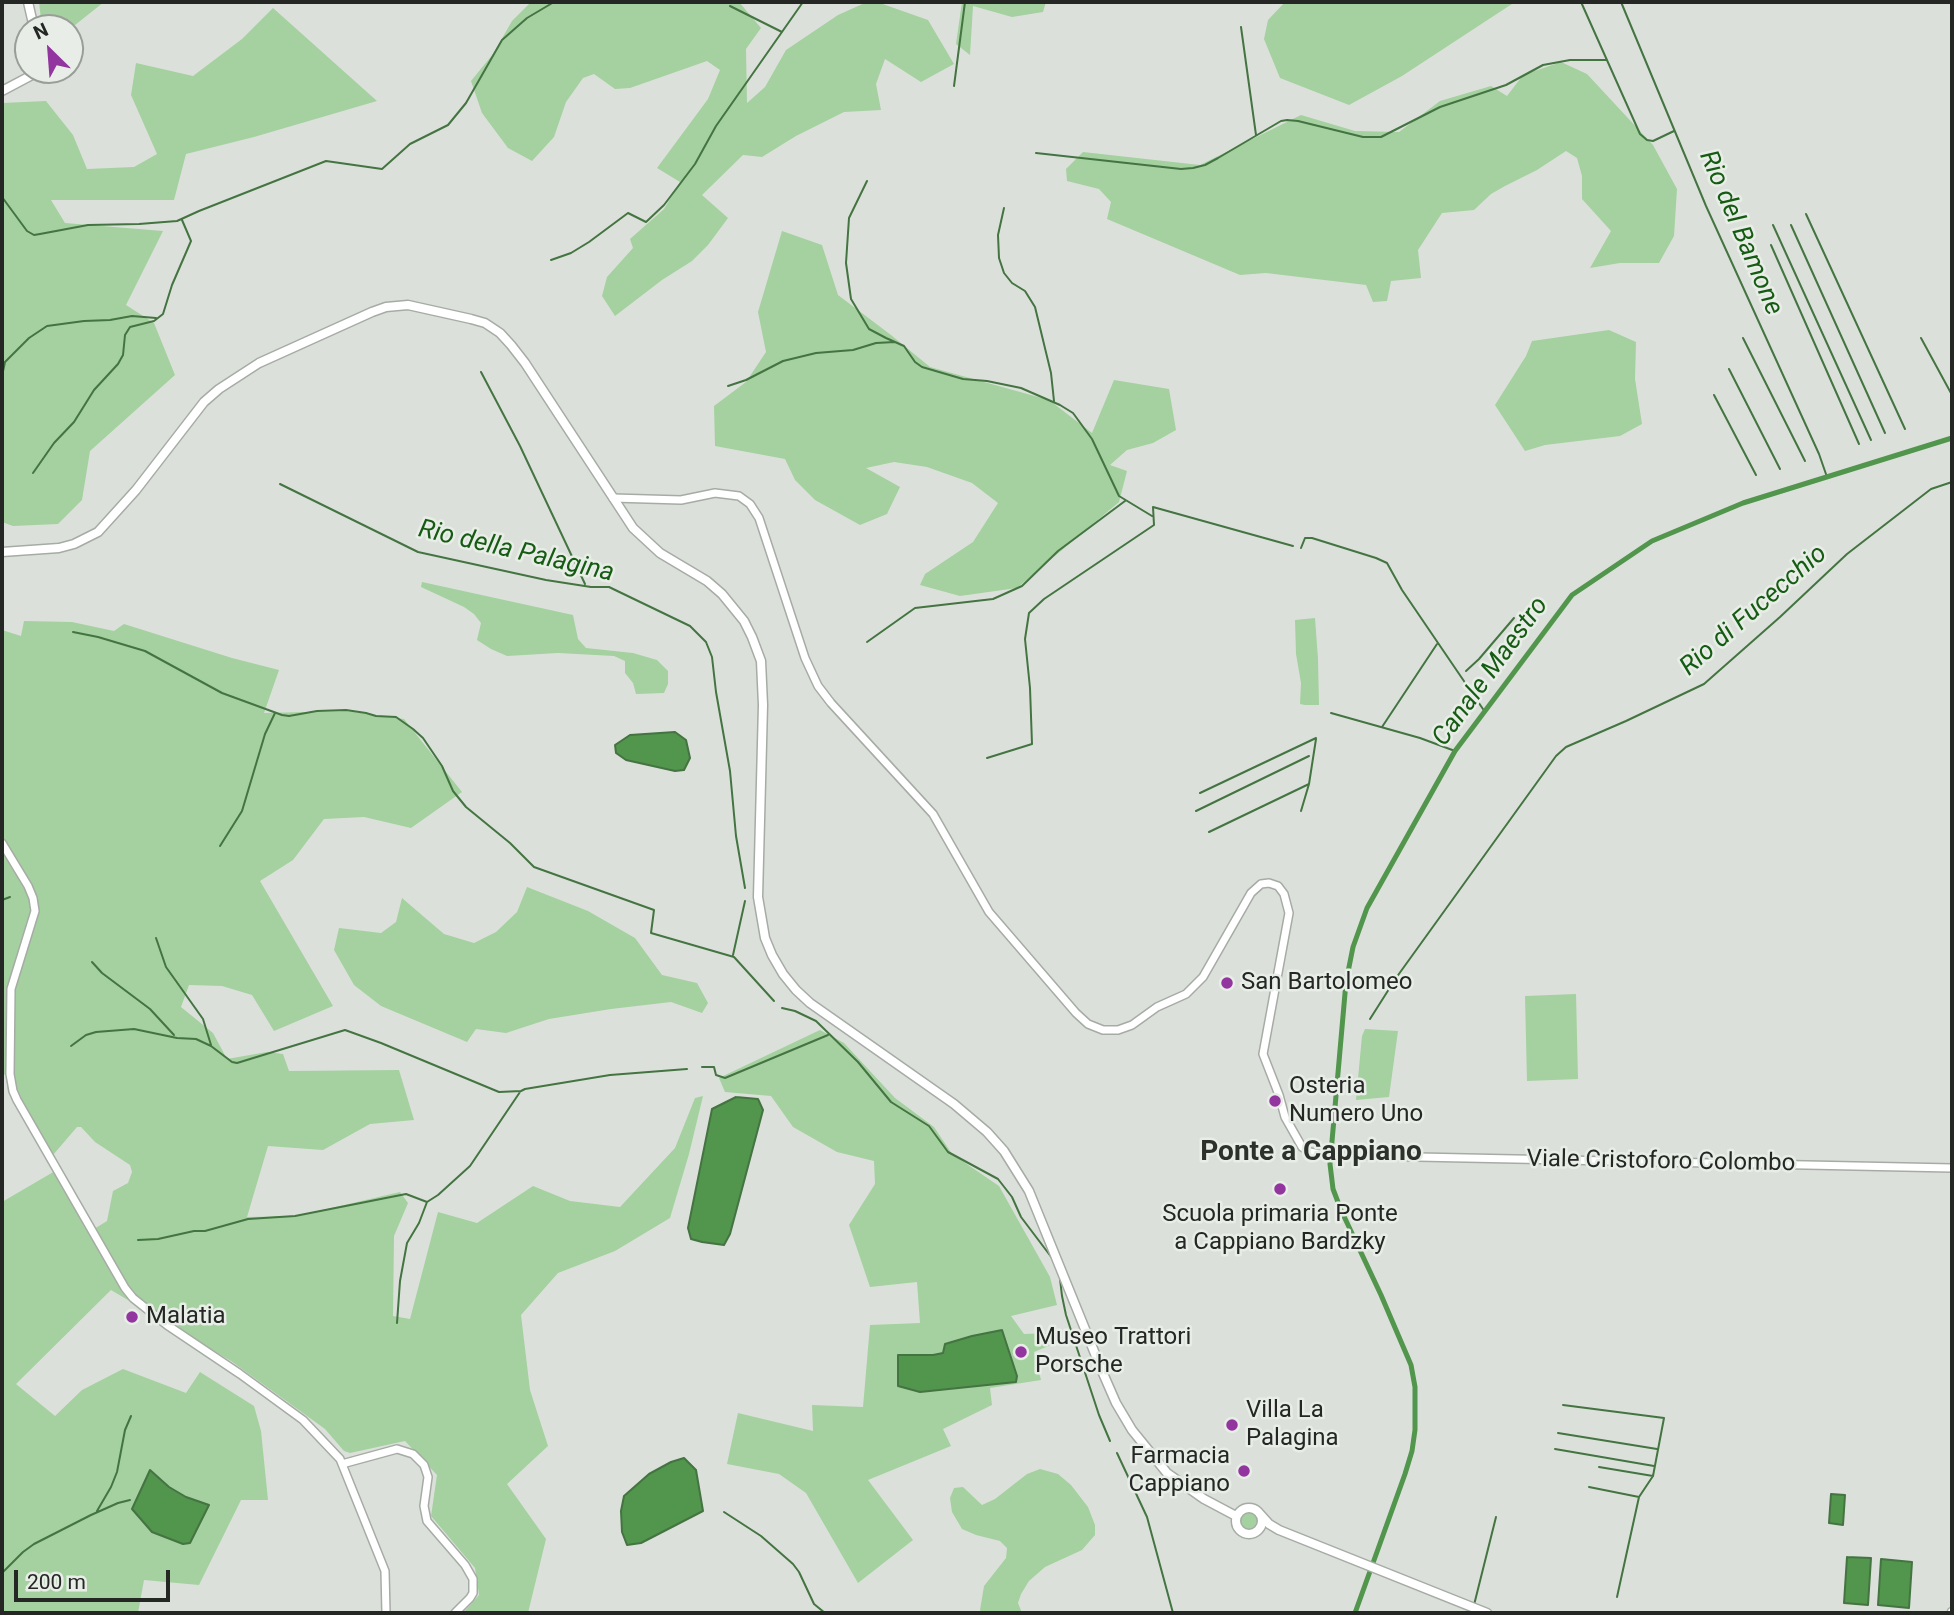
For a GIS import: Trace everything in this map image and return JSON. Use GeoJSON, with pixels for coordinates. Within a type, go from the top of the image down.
{"type":"FeatureCollection","features":[{"type":"Feature","properties":{"kind":"main road"},"geometry":{"type":"LineString","coordinates":[[2,552],[59,548],[86,539],[98,531],[136,491],[204,402],[219,389],[260,363],[386,307],[408,305],[471,319],[485,323],[500,333],[525,363],[633,528],[660,553],[708,580],[735,608],[752,637],[761,661],[763,705],[758,897],[765,938],[783,974],[803,997],[954,1104],[987,1132],[1004,1151],[1029,1191],[1116,1403],[1132,1430],[1167,1473],[1204,1499],[1236,1516]]}},
{"type":"Feature","properties":{"kind":"main road"},"geometry":{"type":"LineString","coordinates":[[1279,1530],[1242,1533],[1236,1525],[1236,1516],[1243,1509],[1256,1510],[1279,1530],[1487,1613]]}},
{"type":"Feature","properties":{"kind":"main road"},"geometry":{"type":"LineString","coordinates":[[1258,1530],[1262,1523],[1260,1514]]}},
{"type":"Feature","properties":{"kind":"street"},"geometry":{"type":"LineString","coordinates":[[614,498],[681,500],[715,493],[739,496],[750,504],[759,517],[805,657],[818,686],[933,814],[989,912],[1088,1024],[1103,1030],[1118,1030],[1132,1025],[1157,1007],[1186,994],[1203,977],[1251,893],[1261,884],[1278,886],[1284,894],[1289,913],[1264,1054],[1285,1117],[1298,1141],[1305,1150],[1319,1154],[1341,1154]]}},
{"type":"Feature","properties":{"kind":"street"},"geometry":{"type":"LineString","coordinates":[[2,843],[33,898],[35,911],[11,989],[10,1074],[17,1100],[133,1298],[167,1325],[303,1420],[342,1464],[384,1571],[386,1613]]}},
{"type":"Feature","properties":{"kind":"street","name":"Viale Cristoforo Colombo"},"geometry":{"type":"LineString","coordinates":[[1369,1156],[1952,1168]]}},
{"type":"Feature","properties":{"kind":"street"},"geometry":{"type":"LineString","coordinates":[[342,1464],[397,1449],[412,1454],[425,1465],[428,1477],[424,1506],[427,1521],[473,1579],[473,1593],[455,1613]]}},
{"type":"Feature","properties":{"kind":"shaded area"},"geometry":{"type":"Polygon","coordinates":[[[39,2],[104,2],[84,18],[84,14],[40,14],[39,2]]]}},
{"type":"Feature","properties":{"kind":"shaded area"},"geometry":{"type":"Polygon","coordinates":[[[531,2],[739,2],[761,28],[746,49],[747,103],[765,87],[786,50],[838,15],[867,2],[877,2],[928,20],[954,64],[921,82],[885,59],[876,84],[881,110],[844,112],[762,157],[743,155],[702,195],[728,218],[708,245],[692,261],[615,316],[602,296],[607,277],[633,248],[630,239],[664,209],[680,182],[657,168],[708,99],[720,70],[707,61],[630,88],[615,89],[594,74],[583,78],[566,102],[554,137],[532,161],[508,148],[482,113],[471,81],[493,54],[512,21],[531,2]]]}},
{"type":"Feature","properties":{"kind":"shaded area"},"geometry":{"type":"Polygon","coordinates":[[[962,2],[1046,2],[1043,12],[1012,17],[973,6],[970,55],[956,44],[962,2]]]}},
{"type":"Feature","properties":{"kind":"shaded area"},"geometry":{"type":"Polygon","coordinates":[[[1285,2],[1515,2],[1402,76],[1349,105],[1280,78],[1264,39],[1268,20],[1285,2]]]}},
{"type":"Feature","properties":{"kind":"shaded area"},"geometry":{"type":"Polygon","coordinates":[[[273,8],[377,101],[186,154],[174,200],[51,200],[65,223],[163,231],[126,305],[154,323],[175,375],[90,451],[82,500],[58,524],[13,526],[2,522],[2,103],[46,101],[73,135],[87,169],[134,167],[157,154],[131,95],[136,63],[193,76],[242,39],[273,8]]]}},
{"type":"Feature","properties":{"kind":"shaded area"},"geometry":{"type":"Polygon","coordinates":[[[1561,62],[1587,74],[1653,145],[1677,189],[1674,236],[1659,263],[1620,263],[1590,268],[1611,231],[1582,199],[1582,176],[1577,158],[1566,151],[1491,194],[1474,210],[1442,213],[1418,250],[1421,278],[1391,281],[1387,301],[1373,302],[1366,285],[1266,273],[1240,275],[1107,219],[1111,202],[1099,189],[1067,181],[1066,169],[1083,152],[1200,165],[1301,115],[1355,131],[1399,132],[1440,101],[1491,86],[1507,96],[1523,75],[1561,62]]]}},
{"type":"Feature","properties":{"kind":"shaded area"},"geometry":{"type":"Polygon","coordinates":[[[782,231],[822,245],[838,295],[930,367],[1049,400],[1092,433],[1114,380],[1169,389],[1176,430],[1153,443],[1127,450],[1110,465],[1127,471],[1119,502],[1017,588],[960,596],[920,585],[925,574],[973,542],[998,503],[972,483],[927,467],[894,462],[866,468],[900,487],[887,514],[860,525],[815,500],[795,480],[785,459],[715,446],[714,406],[746,382],[766,352],[758,312],[782,231]]]}},
{"type":"Feature","properties":{"kind":"shaded area"},"geometry":{"type":"Polygon","coordinates":[[[1609,330],[1636,342],[1635,379],[1642,424],[1620,436],[1545,445],[1525,451],[1495,405],[1526,356],[1532,341],[1609,330]]]}},
{"type":"Feature","properties":{"kind":"shaded area"},"geometry":{"type":"Polygon","coordinates":[[[422,582],[573,615],[578,639],[586,648],[633,653],[657,660],[668,671],[668,684],[664,693],[636,694],[633,683],[625,673],[625,661],[614,656],[558,653],[507,656],[477,640],[481,623],[474,614],[421,587],[422,582]]]}},
{"type":"Feature","properties":{"kind":"shaded area"},"geometry":{"type":"Polygon","coordinates":[[[1315,618],[1319,705],[1305,705],[1300,704],[1301,683],[1296,654],[1295,620],[1315,618]]]}},
{"type":"Feature","properties":{"kind":"shaded area"},"geometry":{"type":"Polygon","coordinates":[[[24,621],[72,622],[114,631],[124,624],[279,670],[264,713],[347,711],[404,719],[462,792],[411,828],[364,817],[324,819],[293,860],[260,881],[333,1006],[274,1031],[252,995],[222,986],[189,985],[181,1007],[213,1033],[227,1059],[267,1052],[283,1054],[289,1071],[399,1070],[414,1120],[370,1124],[323,1150],[268,1146],[247,1217],[297,1216],[400,1192],[408,1203],[394,1236],[393,1316],[410,1319],[438,1212],[477,1223],[533,1186],[570,1201],[620,1207],[675,1148],[695,1098],[703,1096],[670,1218],[615,1251],[558,1273],[521,1315],[530,1390],[548,1446],[507,1484],[546,1539],[528,1613],[463,1613],[479,1595],[475,1568],[431,1516],[437,1475],[405,1441],[350,1453],[344,1451],[325,1429],[231,1361],[111,1290],[16,1384],[55,1416],[82,1390],[123,1369],[186,1393],[200,1372],[254,1406],[261,1431],[268,1500],[241,1500],[199,1585],[144,1580],[138,1613],[2,1613],[2,1202],[55,1171],[8,1092],[6,1075],[2,1074],[2,630],[21,636],[24,621]],[[77,1127],[53,1155],[94,1229],[107,1221],[113,1191],[128,1183],[132,1172],[130,1165],[95,1142],[81,1127],[77,1127]],[[150,1471],[132,1509],[209,1505],[169,1487],[150,1471]]]}},
{"type":"Feature","properties":{"kind":"shaded area"},"geometry":{"type":"Polygon","coordinates":[[[675,732],[686,740],[690,758],[684,770],[675,771],[626,760],[616,753],[615,745],[630,735],[675,732]]]}},
{"type":"Feature","properties":{"kind":"shaded area"},"geometry":{"type":"Polygon","coordinates":[[[527,887],[588,911],[635,938],[662,975],[697,983],[708,1003],[702,1013],[671,1002],[611,1009],[549,1019],[506,1033],[476,1029],[467,1042],[381,1006],[354,985],[334,950],[339,928],[381,933],[396,922],[402,898],[444,934],[474,943],[496,932],[517,912],[527,887]]]}},
{"type":"Feature","properties":{"kind":"shaded area"},"geometry":{"type":"Polygon","coordinates":[[[1576,994],[1578,1079],[1527,1081],[1525,996],[1576,994]]]}},
{"type":"Feature","properties":{"kind":"shaded area"},"geometry":{"type":"Polygon","coordinates":[[[1365,1029],[1398,1031],[1389,1097],[1356,1100],[1365,1029]]]}},
{"type":"Feature","properties":{"kind":"shaded area"},"geometry":{"type":"Polygon","coordinates":[[[820,1030],[844,1043],[895,1098],[934,1127],[952,1154],[999,1186],[1050,1277],[1057,1305],[1011,1316],[1024,1334],[1048,1333],[1051,1345],[1034,1352],[1041,1380],[990,1388],[992,1405],[943,1429],[951,1446],[868,1480],[913,1540],[858,1583],[806,1493],[779,1474],[727,1464],[738,1413],[813,1431],[812,1405],[863,1407],[870,1325],[920,1323],[917,1282],[870,1287],[849,1225],[875,1184],[874,1161],[837,1152],[793,1127],[771,1096],[725,1092],[719,1078],[820,1030]],[[943,1353],[933,1355],[920,1392],[1016,1382],[943,1353]]]}},
{"type":"Feature","properties":{"kind":"shaded area"},"geometry":{"type":"Polygon","coordinates":[[[736,1097],[758,1099],[763,1110],[730,1234],[724,1245],[691,1239],[688,1228],[712,1109],[736,1097]]]}},
{"type":"Feature","properties":{"kind":"shaded area"},"geometry":{"type":"Polygon","coordinates":[[[1002,1330],[1017,1376],[1016,1382],[920,1392],[898,1386],[898,1355],[943,1353],[945,1344],[1002,1330]]]}},
{"type":"Feature","properties":{"kind":"shaded area"},"geometry":{"type":"Polygon","coordinates":[[[684,1458],[696,1470],[703,1511],[641,1543],[627,1545],[622,1532],[621,1511],[624,1496],[649,1474],[684,1458]]]}},
{"type":"Feature","properties":{"kind":"shaded area"},"geometry":{"type":"Polygon","coordinates":[[[1040,1469],[1058,1474],[1071,1485],[1088,1507],[1095,1525],[1095,1535],[1082,1550],[1045,1567],[1029,1581],[1018,1603],[1022,1613],[982,1613],[980,1610],[984,1586],[1006,1558],[1007,1548],[1000,1541],[962,1529],[952,1512],[950,1498],[954,1488],[963,1487],[982,1505],[995,1499],[1027,1474],[1040,1469]]]}},
{"type":"Feature","properties":{"kind":"shaded area"},"geometry":{"type":"Polygon","coordinates":[[[150,1470],[169,1487],[186,1497],[209,1505],[190,1543],[183,1544],[152,1532],[132,1509],[150,1470]]]}},
{"type":"Feature","properties":{"kind":"shaded area"},"geometry":{"type":"Polygon","coordinates":[[[1831,1494],[1845,1495],[1843,1525],[1829,1523],[1831,1494]]]}},
{"type":"Feature","properties":{"kind":"shaded area"},"geometry":{"type":"Polygon","coordinates":[[[1249,1510],[1257,1513],[1260,1521],[1257,1529],[1249,1532],[1241,1529],[1238,1521],[1241,1513],[1249,1510]]]}},
{"type":"Feature","properties":{"kind":"shaded area"},"geometry":{"type":"Polygon","coordinates":[[[1847,1557],[1871,1558],[1868,1605],[1844,1603],[1847,1557]]]}},
{"type":"Feature","properties":{"kind":"shaded area"},"geometry":{"type":"Polygon","coordinates":[[[1881,1559],[1912,1562],[1909,1608],[1878,1605],[1881,1559]]]}},
{"type":"Feature","properties":{"kind":"waterway"},"geometry":{"type":"LineString","coordinates":[[2,197],[27,231],[34,235],[88,225],[177,221],[326,161],[382,169],[410,144],[448,125],[466,103],[502,40],[527,18],[554,2]]}},
{"type":"Feature","properties":{"kind":"waterway"},"geometry":{"type":"LineString","coordinates":[[551,260],[571,253],[628,213],[646,222],[664,205],[695,164],[716,126],[803,2]]}},
{"type":"Feature","properties":{"kind":"waterway"},"geometry":{"type":"LineString","coordinates":[[954,86],[965,2]]}},
{"type":"Feature","properties":{"kind":"waterway"},"geometry":{"type":"LineString","coordinates":[[1581,2],[1640,134],[1653,141],[1674,131]]}},
{"type":"Feature","properties":{"kind":"waterway","name":"Rio del Bamone"},"geometry":{"type":"LineString","coordinates":[[1621,2],[1706,206],[1827,477]]}},
{"type":"Feature","properties":{"kind":"waterway"},"geometry":{"type":"LineString","coordinates":[[730,6],[782,32]]}},
{"type":"Feature","properties":{"kind":"waterway"},"geometry":{"type":"LineString","coordinates":[[1241,27],[1256,135]]}},
{"type":"Feature","properties":{"kind":"waterway"},"geometry":{"type":"LineString","coordinates":[[1036,153],[1181,169],[1193,168],[1205,165],[1281,121],[1298,121],[1363,137],[1381,137],[1440,107],[1506,85],[1543,65],[1570,60],[1606,60]]}},
{"type":"Feature","properties":{"kind":"waterway"},"geometry":{"type":"LineString","coordinates":[[867,181],[849,218],[846,263],[851,299],[869,329],[904,346],[922,367],[963,379],[1021,388],[1073,413],[1092,439],[1119,496],[1152,516]]}},
{"type":"Feature","properties":{"kind":"waterway"},"geometry":{"type":"LineString","coordinates":[[1004,208],[998,235],[999,258],[1004,273],[1012,283],[1025,291],[1035,307],[1051,373],[1054,401]]}},
{"type":"Feature","properties":{"kind":"waterway"},"geometry":{"type":"LineString","coordinates":[[1806,214],[1905,429]]}},
{"type":"Feature","properties":{"kind":"waterway"},"geometry":{"type":"LineString","coordinates":[[33,473],[54,443],[74,422],[94,390],[118,364],[123,355],[125,335],[130,327],[154,321],[163,314],[191,241],[182,220]]}},
{"type":"Feature","properties":{"kind":"waterway"},"geometry":{"type":"LineString","coordinates":[[1773,225],[1871,440]]}},
{"type":"Feature","properties":{"kind":"waterway"},"geometry":{"type":"LineString","coordinates":[[1791,225],[1885,433]]}},
{"type":"Feature","properties":{"kind":"waterway"},"geometry":{"type":"LineString","coordinates":[[1771,245],[1859,444]]}},
{"type":"Feature","properties":{"kind":"waterway"},"geometry":{"type":"LineString","coordinates":[[2,376],[5,362],[29,338],[47,326],[132,316],[156,318]]}},
{"type":"Feature","properties":{"kind":"waterway"},"geometry":{"type":"LineString","coordinates":[[1743,338],[1805,461]]}},
{"type":"Feature","properties":{"kind":"waterway"},"geometry":{"type":"LineString","coordinates":[[1921,338],[1952,395]]}},
{"type":"Feature","properties":{"kind":"waterway"},"geometry":{"type":"LineString","coordinates":[[728,386],[783,361],[816,353],[853,350],[876,343],[895,342]]}},
{"type":"Feature","properties":{"kind":"waterway"},"geometry":{"type":"LineString","coordinates":[[1729,369],[1780,469]]}},
{"type":"Feature","properties":{"kind":"waterway"},"geometry":{"type":"LineString","coordinates":[[481,372],[520,446],[585,584]]}},
{"type":"Feature","properties":{"kind":"waterway"},"geometry":{"type":"LineString","coordinates":[[1714,395],[1756,475]]}},
{"type":"Feature","properties":{"kind":"waterway","name":"Canale Maestro"},"geometry":{"type":"LineString","coordinates":[[1355,1613],[1405,1474],[1415,1430],[1415,1387],[1411,1365],[1341,1210],[1333,1189],[1330,1164],[1346,982],[1353,947],[1367,908],[1455,751],[1572,595],[1652,541],[1743,503],[1952,438]]}},
{"type":"Feature","properties":{"kind":"waterway","name":"Rio di Fucecchio"},"geometry":{"type":"LineString","coordinates":[[1370,1019],[1396,978],[1556,756],[1566,747],[1704,684],[1847,554],[1931,489],[1952,482]]}},
{"type":"Feature","properties":{"kind":"waterway","name":"Rio della Palagina"},"geometry":{"type":"LineString","coordinates":[[280,484],[418,552],[546,580],[609,587],[690,626],[706,642],[712,657],[745,888]]}},
{"type":"Feature","properties":{"kind":"waterway"},"geometry":{"type":"LineString","coordinates":[[867,642],[915,608],[993,599],[1022,586],[1058,551],[1125,501]]}},
{"type":"Feature","properties":{"kind":"waterway"},"geometry":{"type":"LineString","coordinates":[[987,758],[1032,744],[1025,639],[1029,613],[1044,599],[1154,525],[1153,507],[1293,546]]}},
{"type":"Feature","properties":{"kind":"waterway"},"geometry":{"type":"LineString","coordinates":[[1301,548],[1305,538],[1312,538],[1387,563],[1402,590],[1485,712]]}},
{"type":"Feature","properties":{"kind":"waterway"},"geometry":{"type":"LineString","coordinates":[[1466,671],[1514,618]]}},
{"type":"Feature","properties":{"kind":"waterway"},"geometry":{"type":"LineString","coordinates":[[73,632],[145,651],[222,693],[282,715],[346,710],[396,717],[423,738],[442,766],[453,791],[466,807],[510,843],[534,867],[654,910],[651,933],[734,957],[774,1001]]}},
{"type":"Feature","properties":{"kind":"waterway"},"geometry":{"type":"LineString","coordinates":[[1382,727],[1437,644]]}},
{"type":"Feature","properties":{"kind":"waterway"},"geometry":{"type":"LineString","coordinates":[[220,846],[242,811],[265,734],[275,713]]}},
{"type":"Feature","properties":{"kind":"waterway"},"geometry":{"type":"LineString","coordinates":[[1331,713],[1420,738],[1455,751]]}},
{"type":"Feature","properties":{"kind":"waterway"},"geometry":{"type":"LineString","coordinates":[[1200,793],[1316,738]]}},
{"type":"Feature","properties":{"kind":"waterway"},"geometry":{"type":"LineString","coordinates":[[1301,811],[1309,784],[1316,739]]}},
{"type":"Feature","properties":{"kind":"waterway"},"geometry":{"type":"LineString","coordinates":[[1196,811],[1309,756]]}},
{"type":"Feature","properties":{"kind":"waterway"},"geometry":{"type":"LineString","coordinates":[[1209,832],[1309,784]]}},
{"type":"Feature","properties":{"kind":"waterway"},"geometry":{"type":"LineString","coordinates":[[2,900],[10,897]]}},
{"type":"Feature","properties":{"kind":"waterway","name":"Rio della Palagina"},"geometry":{"type":"LineString","coordinates":[[733,955],[745,901]]}},
{"type":"Feature","properties":{"kind":"waterway"},"geometry":{"type":"LineString","coordinates":[[156,938],[166,967],[203,1019],[211,1045]]}},
{"type":"Feature","properties":{"kind":"waterway"},"geometry":{"type":"LineString","coordinates":[[92,962],[102,973],[150,1009],[174,1035]]}},
{"type":"Feature","properties":{"kind":"waterway","name":"Rio della Palagina"},"geometry":{"type":"LineString","coordinates":[[782,1008],[816,1021],[858,1062],[891,1102],[929,1126],[948,1152],[998,1179],[1012,1197],[1021,1217],[1052,1258]]}},
{"type":"Feature","properties":{"kind":"waterway"},"geometry":{"type":"LineString","coordinates":[[71,1046],[86,1035],[96,1032],[134,1029],[196,1039],[237,1063],[345,1030],[499,1092],[521,1091],[610,1075],[687,1069]]}},
{"type":"Feature","properties":{"kind":"waterway"},"geometry":{"type":"LineString","coordinates":[[702,1067],[714,1067],[716,1075],[725,1078],[828,1035]]}},
{"type":"Feature","properties":{"kind":"waterway"},"geometry":{"type":"LineString","coordinates":[[397,1323],[400,1281],[407,1243],[427,1202],[470,1166],[520,1092]]}},
{"type":"Feature","properties":{"kind":"waterway"},"geometry":{"type":"LineString","coordinates":[[138,1240],[205,1231],[248,1219],[295,1216],[406,1194],[427,1202]]}},
{"type":"Feature","properties":{"kind":"waterway","name":"Rio della Palagina"},"geometry":{"type":"LineString","coordinates":[[1060,1279],[1066,1315],[1110,1441]]}},
{"type":"Feature","properties":{"kind":"waterway"},"geometry":{"type":"LineString","coordinates":[[1563,1405],[1664,1418],[1653,1476],[1639,1497],[1617,1597]]}},
{"type":"Feature","properties":{"kind":"waterway"},"geometry":{"type":"LineString","coordinates":[[97,1511],[117,1472],[125,1430],[131,1416]]}},
{"type":"Feature","properties":{"kind":"waterway"},"geometry":{"type":"LineString","coordinates":[[1558,1433],[1657,1449]]}},
{"type":"Feature","properties":{"kind":"waterway"},"geometry":{"type":"LineString","coordinates":[[1555,1449],[1654,1466]]}},
{"type":"Feature","properties":{"kind":"waterway","name":"Rio della Palagina"},"geometry":{"type":"LineString","coordinates":[[1117,1453],[1147,1517],[1173,1613]]}},
{"type":"Feature","properties":{"kind":"waterway"},"geometry":{"type":"LineString","coordinates":[[1599,1467],[1653,1476]]}},
{"type":"Feature","properties":{"kind":"waterway"},"geometry":{"type":"LineString","coordinates":[[1589,1487],[1639,1497]]}},
{"type":"Feature","properties":{"kind":"waterway"},"geometry":{"type":"LineString","coordinates":[[2,1573],[34,1544],[91,1515],[130,1500]]}},
{"type":"Feature","properties":{"kind":"waterway"},"geometry":{"type":"LineString","coordinates":[[724,1512],[761,1536],[793,1564],[814,1604],[825,1613]]}},
{"type":"Feature","properties":{"kind":"waterway"},"geometry":{"type":"LineString","coordinates":[[1474,1605],[1496,1517]]}},
{"type":"Feature","properties":{"kind":"tunnel"},"geometry":{"type":"LineString","coordinates":[[1341,1154],[1369,1156]]}},
{"type":"Feature","properties":{"kind":"place","name":"San Bartolomeo"},"geometry":{"type":"Point","coordinates":[1227,983]}},
{"type":"Feature","properties":{"kind":"place","name":"Osteria Numero Uno"},"geometry":{"type":"Point","coordinates":[1275,1101]}},
{"type":"Feature","properties":{"kind":"place","name":"Scuola primaria Ponte a Cappiano Bardzky"},"geometry":{"type":"Point","coordinates":[1280,1189]}},
{"type":"Feature","properties":{"kind":"place","name":"Malatia"},"geometry":{"type":"Point","coordinates":[132,1317]}},
{"type":"Feature","properties":{"kind":"place","name":"Museo Trattori Porsche"},"geometry":{"type":"Point","coordinates":[1021,1352]}},
{"type":"Feature","properties":{"kind":"place","name":"Villa La Palagina"},"geometry":{"type":"Point","coordinates":[1232,1425]}},
{"type":"Feature","properties":{"kind":"place","name":"Farmacia Cappiano"},"geometry":{"type":"Point","coordinates":[1244,1471]}},
{"type":"Feature","properties":{"kind":"district","name":"Ponte a Cappiano"},"geometry":{"type":"Point","coordinates":[1311,1153]}}]}
